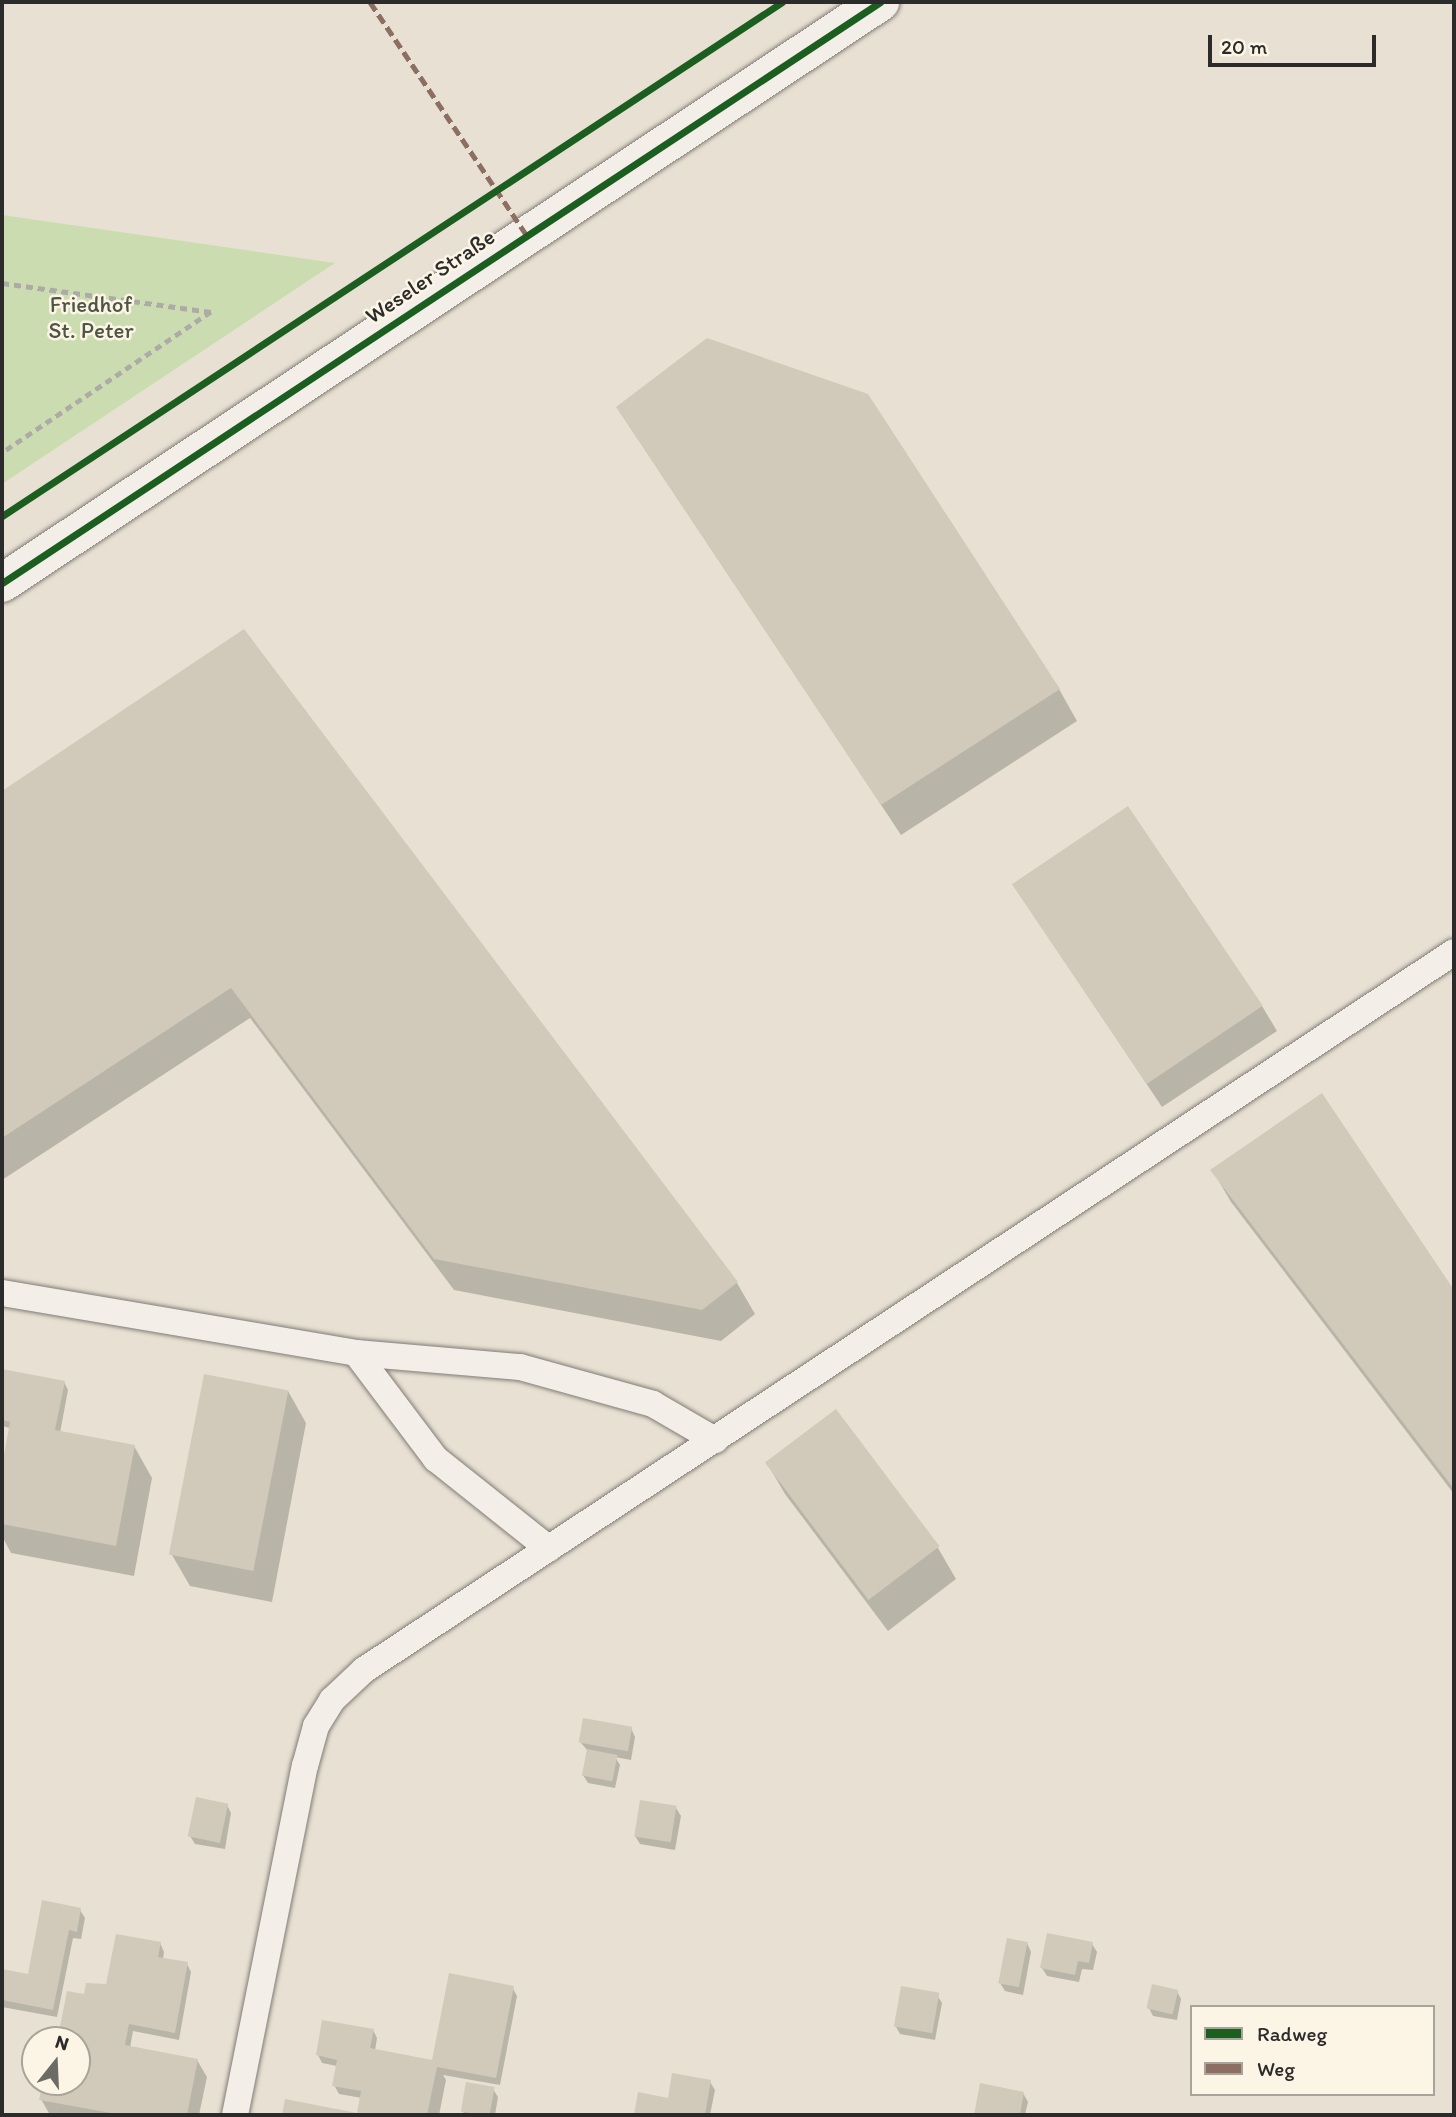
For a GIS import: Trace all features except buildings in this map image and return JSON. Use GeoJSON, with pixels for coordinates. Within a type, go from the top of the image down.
{"type":"FeatureCollection","features":[{"type":"Feature","properties":{"kind":"street","name":"Weseler Straße"},"geometry":{"type":"LineString","coordinates":[[2,583],[880,2]]}},
{"type":"Feature","properties":{"kind":"lane"},"geometry":{"type":"LineString","coordinates":[[235,2115],[305,1766],[316,1726],[332,1700],[364,1670],[1454,952]]}},
{"type":"Feature","properties":{"kind":"lane"},"geometry":{"type":"LineString","coordinates":[[2,1293],[356,1353],[520,1367],[653,1404],[715,1440]]}},
{"type":"Feature","properties":{"kind":"lane"},"geometry":{"type":"LineString","coordinates":[[356,1353],[436,1459],[549,1549]]}},
{"type":"Feature","properties":{"kind":"path"},"geometry":{"type":"LineString","coordinates":[[2,283],[211,313],[2,453]]}},
{"type":"Feature","properties":{"kind":"green space","name":"Friedhof St. Peter"},"geometry":{"type":"Polygon","coordinates":[[[2,215],[335,263],[2,484],[2,215]]]}},
{"type":"Feature","properties":{"kind":"marked path"},"geometry":{"type":"LineString","coordinates":[[370,2],[527,236]]}},
{"type":"Feature","properties":{"kind":"cycle path"},"geometry":{"type":"LineString","coordinates":[[2,516],[782,2]]}},
{"type":"Feature","properties":{"kind":"cycle path"},"geometry":{"type":"LineString","coordinates":[[2,583],[880,2]]}}]}
